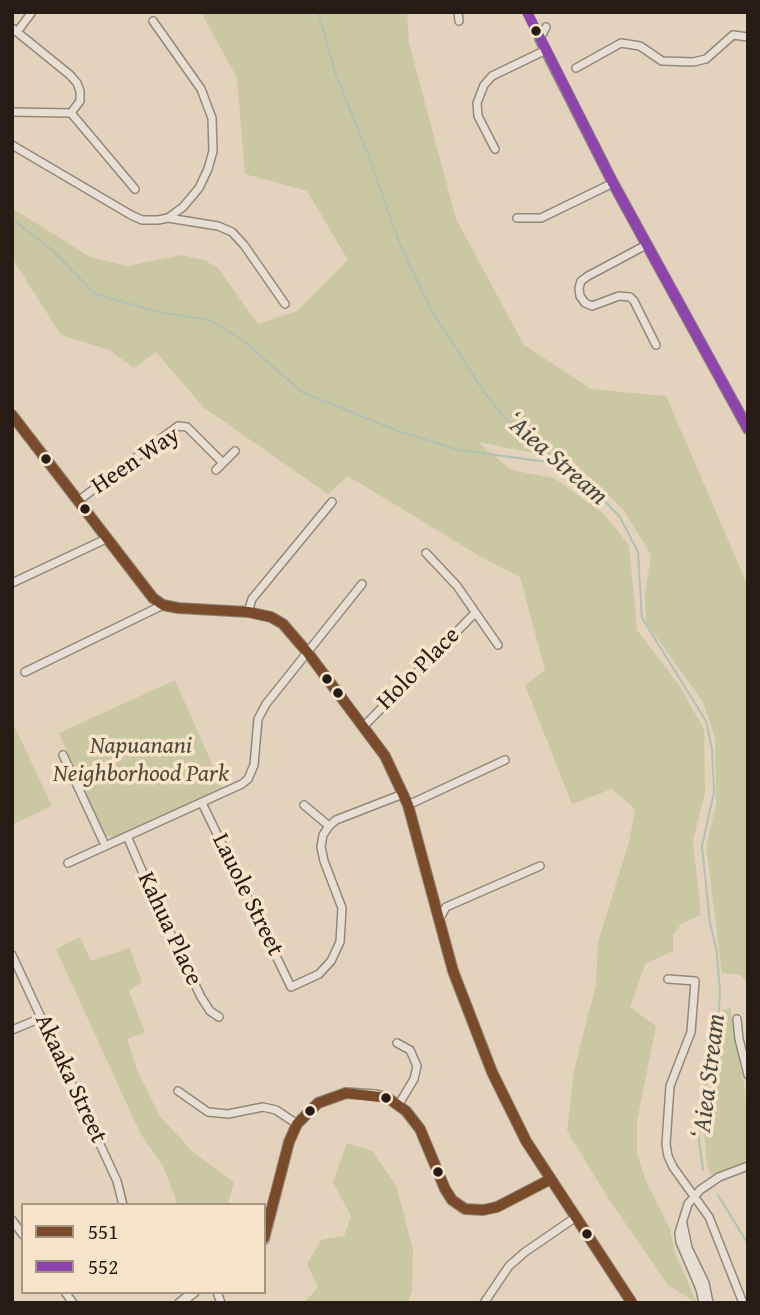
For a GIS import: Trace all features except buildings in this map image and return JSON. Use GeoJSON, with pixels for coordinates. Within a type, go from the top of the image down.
{"type":"FeatureCollection","features":[{"type":"Feature","properties":{"kind":"street"},"geometry":{"type":"LineString","coordinates":[[32,12],[15,30],[77,83],[80,101],[71,113]]}},
{"type":"Feature","properties":{"kind":"street"},"geometry":{"type":"LineString","coordinates":[[527,12],[613,183],[748,429]]}},
{"type":"Feature","properties":{"kind":"street"},"geometry":{"type":"LineString","coordinates":[[153,21],[201,89],[212,118],[214,134],[208,170],[199,188],[183,207],[169,218]]}},
{"type":"Feature","properties":{"kind":"street"},"geometry":{"type":"LineString","coordinates":[[540,39],[546,27]]}},
{"type":"Feature","properties":{"kind":"street"},"geometry":{"type":"LineString","coordinates":[[576,68],[621,43],[640,46],[662,61],[686,63],[706,59],[733,35],[748,37]]}},
{"type":"Feature","properties":{"kind":"street"},"geometry":{"type":"LineString","coordinates":[[495,149],[478,116],[477,103],[484,85],[492,76],[546,50]]}},
{"type":"Feature","properties":{"kind":"street"},"geometry":{"type":"LineString","coordinates":[[12,112],[71,113],[135,189]]}},
{"type":"Feature","properties":{"kind":"street"},"geometry":{"type":"LineString","coordinates":[[12,145],[131,215],[150,220],[169,218],[218,226],[232,232],[285,304]]}},
{"type":"Feature","properties":{"kind":"street"},"geometry":{"type":"LineString","coordinates":[[517,218],[541,218],[613,183]]}},
{"type":"Feature","properties":{"kind":"street"},"geometry":{"type":"LineString","coordinates":[[648,244],[588,276],[581,281],[579,288],[585,303],[592,306],[619,296],[630,297],[656,345]]}},
{"type":"Feature","properties":{"kind":"street"},"geometry":{"type":"LineString","coordinates":[[12,415],[142,586],[163,605],[248,612],[271,617],[283,624],[386,757],[408,805],[453,971],[492,1072],[526,1141],[628,1301]]}},
{"type":"Feature","properties":{"kind":"street","name":"Heen Way"},"geometry":{"type":"LineString","coordinates":[[78,501],[178,426],[187,427],[223,463]]}},
{"type":"Feature","properties":{"kind":"street"},"geometry":{"type":"LineString","coordinates":[[216,470],[235,452]]}},
{"type":"Feature","properties":{"kind":"street"},"geometry":{"type":"LineString","coordinates":[[248,612],[252,599],[332,502]]}},
{"type":"Feature","properties":{"kind":"street"},"geometry":{"type":"LineString","coordinates":[[12,583],[107,539]]}},
{"type":"Feature","properties":{"kind":"street","name":"Holo Place"},"geometry":{"type":"LineString","coordinates":[[426,553],[457,586],[498,645]]}},
{"type":"Feature","properties":{"kind":"street"},"geometry":{"type":"LineString","coordinates":[[68,863],[242,785],[254,765],[258,719],[275,691],[362,584]]}},
{"type":"Feature","properties":{"kind":"street"},"geometry":{"type":"LineString","coordinates":[[25,672],[163,605]]}},
{"type":"Feature","properties":{"kind":"street","name":"Holo Place"},"geometry":{"type":"LineString","coordinates":[[364,726],[475,612]]}},
{"type":"Feature","properties":{"kind":"street"},"geometry":{"type":"LineString","coordinates":[[63,755],[105,845]]}},
{"type":"Feature","properties":{"kind":"street"},"geometry":{"type":"LineString","coordinates":[[408,805],[505,760]]}},
{"type":"Feature","properties":{"kind":"street"},"geometry":{"type":"LineString","coordinates":[[304,804],[329,826],[336,820],[404,794]]}},
{"type":"Feature","properties":{"kind":"street","name":"Lauole Street"},"geometry":{"type":"LineString","coordinates":[[202,803],[291,987],[319,974],[331,961],[340,942],[342,908],[321,847],[323,835],[329,826]]}},
{"type":"Feature","properties":{"kind":"street","name":"Kahua Place"},"geometry":{"type":"LineString","coordinates":[[127,836],[201,997],[210,1011],[219,1017]]}},
{"type":"Feature","properties":{"kind":"street"},"geometry":{"type":"LineString","coordinates":[[438,918],[446,908],[540,866]]}},
{"type":"Feature","properties":{"kind":"street","name":"Akaaka Street"},"geometry":{"type":"LineString","coordinates":[[12,955],[117,1181],[122,1203]]}},
{"type":"Feature","properties":{"kind":"street"},"geometry":{"type":"LineString","coordinates":[[668,979],[695,981],[691,1031],[670,1086],[666,1144],[673,1167],[709,1217],[743,1303]]}},
{"type":"Feature","properties":{"kind":"street"},"geometry":{"type":"LineString","coordinates":[[12,1030],[41,1018]]}},
{"type":"Feature","properties":{"kind":"street"},"geometry":{"type":"LineString","coordinates":[[737,1019],[748,1075]]}},
{"type":"Feature","properties":{"kind":"street"},"geometry":{"type":"LineString","coordinates":[[397,1043],[410,1049],[417,1066],[414,1079],[399,1104]]}},
{"type":"Feature","properties":{"kind":"street"},"geometry":{"type":"LineString","coordinates":[[178,1091],[208,1112],[228,1114],[263,1107],[276,1110],[297,1124]]}},
{"type":"Feature","properties":{"kind":"street"},"geometry":{"type":"LineString","coordinates":[[266,1231],[289,1142],[297,1124],[318,1103],[346,1093],[376,1094],[399,1104],[420,1129],[445,1189],[452,1200],[465,1209],[483,1210],[497,1206],[551,1179]]}},
{"type":"Feature","properties":{"kind":"street"},"geometry":{"type":"LineString","coordinates":[[703,1303],[701,1289],[680,1242],[682,1220],[694,1196],[719,1177],[748,1166]]}},
{"type":"Feature","properties":{"kind":"street"},"geometry":{"type":"LineString","coordinates":[[484,1303],[509,1266],[576,1217]]}},
{"type":"Feature","properties":{"kind":"street"},"geometry":{"type":"LineString","coordinates":[[682,1220],[688,1248],[705,1283],[709,1303]]}},
{"type":"Feature","properties":{"kind":"green space"},"geometry":{"type":"Polygon","coordinates":[[[201,12],[407,12],[409,43],[456,219],[524,345],[591,389],[666,396],[748,586],[748,983],[740,975],[722,973],[706,847],[716,804],[715,738],[703,702],[646,623],[645,593],[651,555],[623,509],[567,456],[528,452],[478,442],[511,470],[554,478],[604,514],[629,545],[637,630],[679,685],[704,729],[705,792],[693,841],[701,915],[681,924],[673,935],[673,951],[645,964],[630,1007],[656,1026],[637,1121],[637,1154],[646,1181],[670,1229],[675,1253],[697,1303],[668,1285],[608,1198],[567,1131],[574,1070],[596,985],[598,942],[629,842],[635,809],[612,789],[572,804],[525,685],[545,670],[520,577],[481,557],[348,476],[328,494],[203,407],[156,352],[134,368],[109,350],[61,335],[12,258],[12,208],[90,257],[127,266],[182,255],[204,260],[218,268],[258,324],[297,311],[348,260],[307,191],[245,174],[237,78],[201,12]]]}},
{"type":"Feature","properties":{"kind":"green space","name":"Napuanani Neighborhood Park"},"geometry":{"type":"Polygon","coordinates":[[[175,680],[223,789],[114,838],[104,835],[59,733],[175,680]]]}},
{"type":"Feature","properties":{"kind":"green space"},"geometry":{"type":"Polygon","coordinates":[[[12,721],[52,806],[12,825],[12,721]]]}},
{"type":"Feature","properties":{"kind":"green space"},"geometry":{"type":"Polygon","coordinates":[[[80,937],[91,961],[130,948],[142,982],[129,991],[145,1032],[127,1039],[137,1070],[159,1115],[194,1153],[234,1182],[229,1203],[177,1203],[163,1166],[140,1133],[56,949],[80,937]]]}},
{"type":"Feature","properties":{"kind":"green space"},"geometry":{"type":"Polygon","coordinates":[[[731,1008],[748,1116],[748,1160],[711,1175],[707,1165],[704,1131],[709,1090],[718,1059],[721,1011],[731,1008]]]}},
{"type":"Feature","properties":{"kind":"green space"},"geometry":{"type":"Polygon","coordinates":[[[347,1143],[372,1151],[396,1185],[413,1249],[412,1290],[408,1303],[304,1303],[318,1287],[307,1264],[321,1240],[344,1236],[351,1216],[333,1182],[347,1143]]]}},
{"type":"Feature","properties":{"kind":"waterway","name":"ʻAiea Stream"},"geometry":{"type":"LineString","coordinates":[[318,12],[336,75],[368,154],[400,245],[432,311],[502,415],[522,434],[591,487],[620,517],[638,552],[642,618],[706,721],[712,749],[714,792],[702,846],[720,993],[716,1052],[703,1093],[698,1132],[703,1170]]}},
{"type":"Feature","properties":{"kind":"waterway"},"geometry":{"type":"LineString","coordinates":[[12,219],[51,249],[95,294],[159,312],[210,320],[245,342],[302,392],[398,431],[459,450],[562,464]]}},
{"type":"Feature","properties":{"kind":"waterway","name":"ʻAiea Stream"},"geometry":{"type":"LineString","coordinates":[[718,1195],[748,1244]]}},
{"type":"Feature","properties":{"kind":"transit line","name":"552"},"geometry":{"type":"LineString","coordinates":[[527,12],[613,183],[748,429]]}},
{"type":"Feature","properties":{"kind":"transit line","name":"551"},"geometry":{"type":"LineString","coordinates":[[12,415],[153,598],[163,605],[248,612],[271,617],[283,624],[385,756],[408,805],[453,971],[492,1072],[526,1141],[632,1303]]}},
{"type":"Feature","properties":{"kind":"transit line","name":"551"},"geometry":{"type":"LineString","coordinates":[[266,1230],[289,1142],[297,1124],[318,1103],[346,1093],[388,1098],[406,1111],[420,1129],[445,1189],[452,1200],[465,1209],[483,1210],[497,1207],[551,1179]]}}]}
